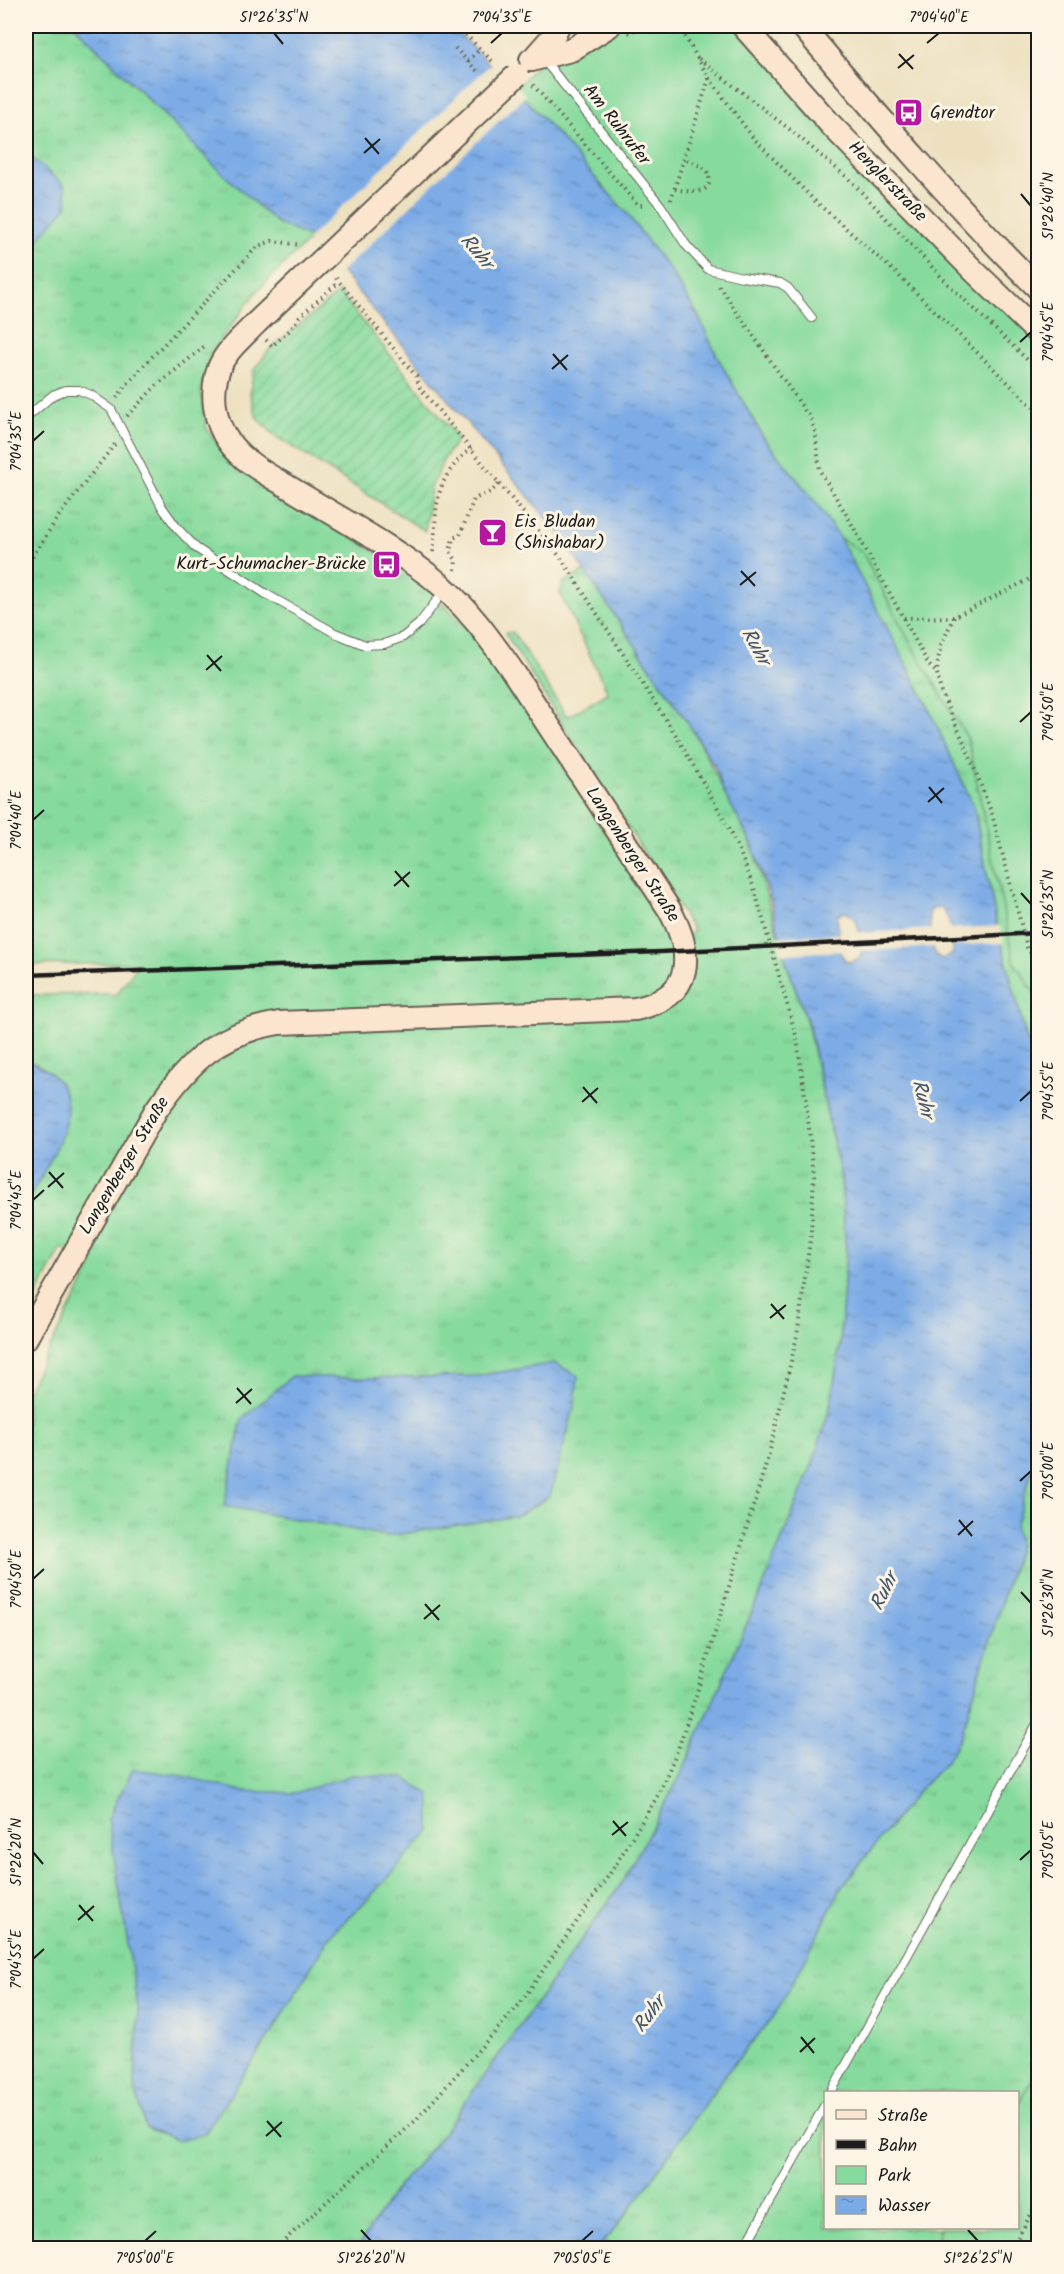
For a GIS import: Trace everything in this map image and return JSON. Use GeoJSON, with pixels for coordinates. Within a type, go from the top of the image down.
{"type":"FeatureCollection","features":[{"type":"Feature","properties":{"kind":"main road"},"geometry":{"type":"LineString","coordinates":[[528,65],[571,50],[609,26]]}},
{"type":"Feature","properties":{"kind":"main road","name":"Henglerstraße"},"geometry":{"type":"LineString","coordinates":[[743,26],[832,126],[1038,333]]}},
{"type":"Feature","properties":{"kind":"main road","name":"Henglerstraße"},"geometry":{"type":"LineString","coordinates":[[802,26],[893,134],[982,232],[1038,288]]}},
{"type":"Feature","properties":{"kind":"main road"},"geometry":{"type":"LineString","coordinates":[[528,65],[560,29]]}},
{"type":"Feature","properties":{"kind":"main road","name":"Langenberger Straße"},"geometry":{"type":"LineString","coordinates":[[26,1338],[156,1110],[197,1060],[228,1038],[247,1029],[279,1023],[635,1009],[648,1006],[663,998],[681,978],[686,963],[685,946],[681,932],[669,909],[516,676],[478,625],[438,583],[392,550],[253,465],[228,441],[220,426],[215,406],[217,377],[227,354],[255,324],[528,65]]}},
{"type":"Feature","properties":{"kind":"lane","name":"Am Ruhrufer"},"geometry":{"type":"LineString","coordinates":[[528,65],[556,72],[667,213],[687,245],[708,269]]}},
{"type":"Feature","properties":{"kind":"lane"},"geometry":{"type":"LineString","coordinates":[[1038,155],[1035,161],[1038,168]]}},
{"type":"Feature","properties":{"kind":"lane"},"geometry":{"type":"LineString","coordinates":[[708,269],[742,278],[780,284],[788,288],[812,318]]}},
{"type":"Feature","properties":{"kind":"lane"},"geometry":{"type":"LineString","coordinates":[[26,418],[47,400],[66,390],[85,392],[111,409],[162,507],[177,528],[196,548],[266,594],[335,633],[365,645],[384,644],[403,637],[419,624],[438,583]]}},
{"type":"Feature","properties":{"kind":"lane"},"geometry":{"type":"LineString","coordinates":[[832,2091],[1038,1722]]}},
{"type":"Feature","properties":{"kind":"lane"},"geometry":{"type":"LineString","coordinates":[[744,2248],[824,2105]]}},
{"type":"Feature","properties":{"kind":"path"},"geometry":{"type":"LineString","coordinates":[[457,26],[495,64]]}},
{"type":"Feature","properties":{"kind":"path"},"geometry":{"type":"LineString","coordinates":[[679,26],[709,78],[734,115],[778,165],[931,306],[1038,412]]}},
{"type":"Feature","properties":{"kind":"path"},"geometry":{"type":"LineString","coordinates":[[455,48],[479,73]]}},
{"type":"Feature","properties":{"kind":"path"},"geometry":{"type":"LineString","coordinates":[[468,61],[480,49]]}},
{"type":"Feature","properties":{"kind":"path"},"geometry":{"type":"LineString","coordinates":[[699,59],[849,179],[948,284],[1038,370]]}},
{"type":"Feature","properties":{"kind":"path"},"geometry":{"type":"LineString","coordinates":[[528,65],[638,205],[661,206]]}},
{"type":"Feature","properties":{"kind":"path"},"geometry":{"type":"LineString","coordinates":[[667,213],[709,78]]}},
{"type":"Feature","properties":{"kind":"path"},"geometry":{"type":"LineString","coordinates":[[675,189],[694,193],[707,186],[709,181],[702,164],[684,158]]}},
{"type":"Feature","properties":{"kind":"path"},"geometry":{"type":"LineString","coordinates":[[111,409],[126,385],[251,252],[265,242],[301,245]]}},
{"type":"Feature","properties":{"kind":"path"},"geometry":{"type":"LineString","coordinates":[[708,269],[812,422],[816,432],[820,471],[929,665],[937,673]]}},
{"type":"Feature","properties":{"kind":"path"},"geometry":{"type":"LineString","coordinates":[[272,345],[291,329],[299,316],[338,280],[416,376],[420,388],[561,558],[635,670],[719,810],[754,888],[797,1039],[814,1176],[804,1284],[796,1336],[769,1454],[698,1689],[678,1749],[658,1795],[613,1869],[519,2005],[416,2121],[276,2248]]}},
{"type":"Feature","properties":{"kind":"path"},"geometry":{"type":"LineString","coordinates":[[26,567],[58,517],[123,432],[128,413],[207,344]]}},
{"type":"Feature","properties":{"kind":"path"},"geometry":{"type":"LineString","coordinates":[[438,583],[438,495],[444,477],[471,448]]}},
{"type":"Feature","properties":{"kind":"path"},"geometry":{"type":"LineString","coordinates":[[453,538],[460,535],[474,499],[492,491],[499,484]]}},
{"type":"Feature","properties":{"kind":"path"},"geometry":{"type":"LineString","coordinates":[[904,618],[954,617],[1038,574]]}},
{"type":"Feature","properties":{"kind":"path"},"geometry":{"type":"LineString","coordinates":[[954,617],[941,645],[937,673],[941,692],[966,747],[992,814],[1027,947],[1038,966]]}},
{"type":"Feature","properties":{"kind":"path"},"geometry":{"type":"LineString","coordinates":[[1012,2248],[1038,2202]]}},
{"type":"Feature","properties":{"kind":"green space"},"geometry":{"type":"Polygon","coordinates":[[[26,26],[75,26],[223,174],[311,238],[257,291],[211,353],[201,391],[207,429],[229,461],[417,577],[483,644],[548,738],[593,816],[634,869],[675,951],[693,930],[505,633],[513,632],[567,717],[608,693],[560,593],[563,583],[585,571],[692,729],[751,842],[785,959],[807,1023],[841,1177],[846,1251],[840,1346],[830,1408],[813,1463],[762,1589],[682,1773],[621,1884],[442,2135],[393,2193],[360,2244],[354,2248],[26,2248],[26,1393],[94,1263],[62,1248],[26,1315],[26,995],[117,994],[139,963],[26,965],[26,26]]]}},
{"type":"Feature","properties":{"kind":"green space"},"geometry":{"type":"Polygon","coordinates":[[[602,26],[739,26],[1038,334],[1038,998],[1014,962],[968,739],[912,646],[863,553],[839,537],[816,503],[763,437],[718,358],[697,314],[673,275],[627,214],[515,89],[561,39],[602,26]]]}},
{"type":"Feature","properties":{"kind":"green space"},"geometry":{"type":"Polygon","coordinates":[[[339,292],[458,438],[444,459],[431,488],[425,531],[275,436],[257,418],[250,394],[254,370],[269,350],[339,292]]]}},
{"type":"Feature","properties":{"kind":"green space"},"geometry":{"type":"Polygon","coordinates":[[[839,537],[863,553],[912,646],[968,739],[1014,962],[1038,999],[1038,1083],[1037,1059],[1027,1041],[997,926],[974,807],[923,696],[839,537]]]}},
{"type":"Feature","properties":{"kind":"green space"},"geometry":{"type":"Polygon","coordinates":[[[1038,1450],[1038,2070],[1019,2102],[1019,2091],[824,2091],[824,2229],[940,2229],[938,2233],[938,2248],[598,2248],[623,2219],[728,2071],[774,2016],[841,1888],[917,1792],[946,1762],[961,1736],[1019,1544],[1015,1527],[1038,1450]]]}},
{"type":"Feature","properties":{"kind":"green space"},"geometry":{"type":"Polygon","coordinates":[[[1038,2070],[1038,2248],[938,2248],[938,2233],[940,2229],[1019,2229],[1019,2102],[1038,2070]]]}},
{"type":"Feature","properties":{"kind":"water","name":"Ruhr"},"geometry":{"type":"Polygon","coordinates":[[[75,26],[451,26],[533,107],[627,214],[673,275],[697,314],[718,358],[763,437],[816,503],[839,537],[923,696],[974,807],[997,926],[1027,1041],[1037,1059],[1038,1450],[1015,1527],[1019,1544],[961,1736],[946,1762],[917,1792],[841,1888],[774,2016],[728,2071],[623,2219],[598,2248],[354,2248],[360,2244],[393,2193],[442,2135],[621,1884],[682,1773],[762,1589],[813,1463],[830,1408],[840,1346],[846,1251],[841,1177],[808,1023],[785,959],[770,897],[751,842],[723,791],[716,769],[692,729],[558,532],[340,270],[311,238],[277,223],[223,174],[75,26]],[[940,908],[932,909],[929,913],[931,937],[935,953],[939,958],[945,958],[953,953],[952,935],[947,917],[940,908]],[[844,912],[837,916],[841,954],[846,961],[851,962],[861,957],[860,937],[854,918],[844,912]]]}},
{"type":"Feature","properties":{"kind":"water"},"geometry":{"type":"Polygon","coordinates":[[[26,153],[64,185],[68,205],[26,253],[26,153]]]}},
{"type":"Feature","properties":{"kind":"water"},"geometry":{"type":"Polygon","coordinates":[[[26,1060],[49,1072],[62,1088],[67,1105],[65,1125],[58,1145],[26,1204],[26,1060]]]}},
{"type":"Feature","properties":{"kind":"water"},"geometry":{"type":"Polygon","coordinates":[[[554,1363],[578,1376],[575,1404],[550,1496],[517,1516],[388,1536],[224,1506],[242,1419],[292,1376],[361,1378],[477,1376],[554,1363]]]}},
{"type":"Feature","properties":{"kind":"water"},"geometry":{"type":"Polygon","coordinates":[[[133,1769],[183,1776],[242,1791],[295,1793],[353,1775],[403,1777],[430,1795],[430,1831],[369,1898],[329,1937],[278,2023],[205,2133],[179,2141],[145,2127],[135,2087],[138,2009],[108,1818],[133,1769]]]}},
{"type":"Feature","properties":{"kind":"pier"},"geometry":{"type":"Polygon","coordinates":[[[493,62],[526,95],[339,274],[307,240],[493,62]]]}},
{"type":"Feature","properties":{"kind":"pier"},"geometry":{"type":"Polygon","coordinates":[[[1000,926],[1004,943],[949,946],[947,929],[1000,926]]]}},
{"type":"Feature","properties":{"kind":"pier"},"geometry":{"type":"Polygon","coordinates":[[[934,929],[936,947],[858,951],[855,933],[934,929]]]}},
{"type":"Feature","properties":{"kind":"pier"},"geometry":{"type":"Polygon","coordinates":[[[842,934],[844,951],[781,954],[777,937],[842,934]]]}},
{"type":"Feature","properties":{"kind":"railway"},"geometry":{"type":"LineString","coordinates":[[26,975],[660,952],[1038,933]]}},
{"type":"Feature","properties":{"kind":"place","name":"Grendtor"},"geometry":{"type":"Point","coordinates":[909,113]}},
{"type":"Feature","properties":{"kind":"place","name":"Eis Bludan (Shishabar)"},"geometry":{"type":"Point","coordinates":[493,532]}},
{"type":"Feature","properties":{"kind":"place","name":"Kurt-Schumacher-Brücke"},"geometry":{"type":"Point","coordinates":[387,564]}}]}
